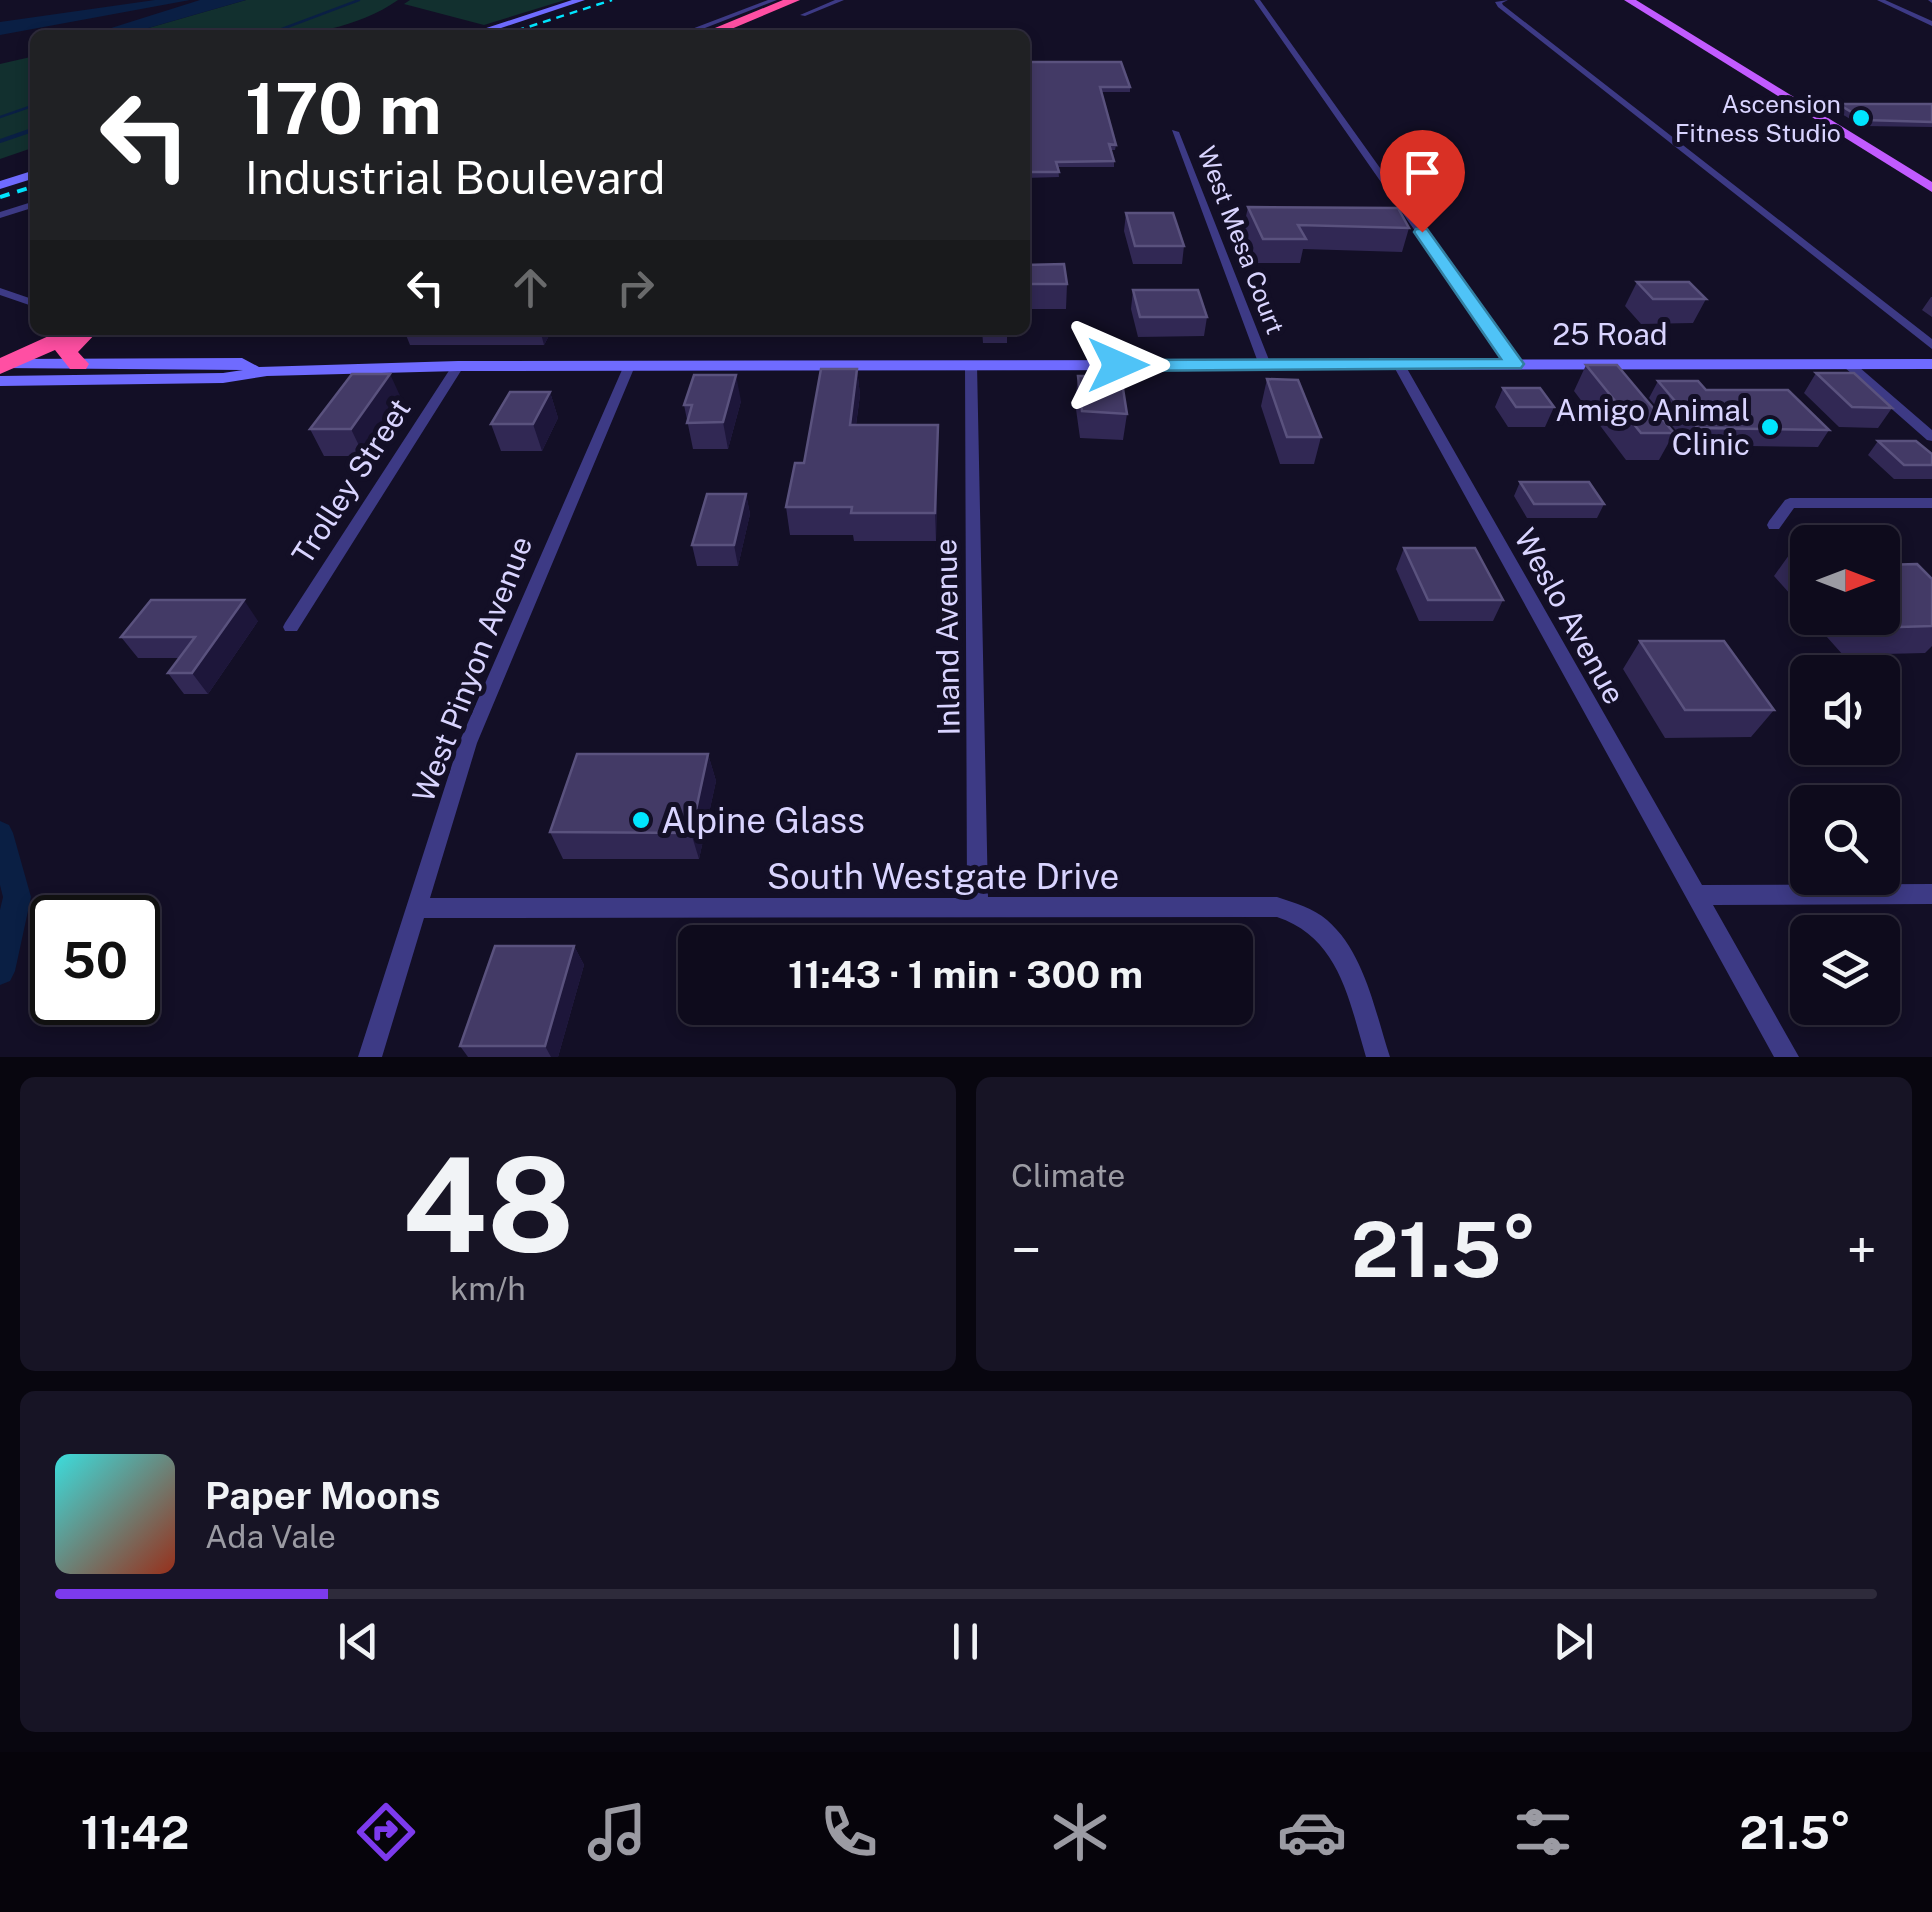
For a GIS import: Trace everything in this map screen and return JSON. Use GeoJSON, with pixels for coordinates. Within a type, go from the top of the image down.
{"type":"FeatureCollection","features":[{"type":"Feature","properties":{"kind":"highway"},"geometry":{"type":"LineString","coordinates":[[706,30],[794,0]]}},
{"type":"Feature","properties":{"kind":"highway"},"geometry":{"type":"LineString","coordinates":[[742,30],[816,0]]}},
{"type":"Feature","properties":{"kind":"highway"},"geometry":{"type":"LineString","coordinates":[[716,30],[770,6]]}},
{"type":"Feature","properties":{"kind":"highway"},"geometry":{"type":"LineString","coordinates":[[726,30],[770,6]]}},
{"type":"Feature","properties":{"kind":"highway"},"geometry":{"type":"LineString","coordinates":[[1,365],[33,335]]}},
{"type":"Feature","properties":{"kind":"highway"},"geometry":{"type":"LineString","coordinates":[[1,365],[69,335]]}},
{"type":"Feature","properties":{"kind":"highway"},"geometry":{"type":"LineString","coordinates":[[78,364],[66,352],[84,335]]}},
{"type":"Feature","properties":{"kind":"main road"},"geometry":{"type":"LineString","coordinates":[[486,30],[581,0]]}},
{"type":"Feature","properties":{"kind":"main road"},"geometry":{"type":"LineString","coordinates":[[1630,0],[1932,188]]}},
{"type":"Feature","properties":{"kind":"main road"},"geometry":{"type":"LineString","coordinates":[[0,185],[30,176]]}},
{"type":"Feature","properties":{"kind":"main road","name":"25 Road"},"geometry":{"type":"LineString","coordinates":[[1,365],[242,363],[267,372]]}},
{"type":"Feature","properties":{"kind":"main road","name":"25 Road"},"geometry":{"type":"LineString","coordinates":[[1,365],[222,378],[267,372],[458,366],[1932,364]]}},
{"type":"Feature","properties":{"kind":"street"},"geometry":{"type":"LineString","coordinates":[[803,15],[841,0]]}},
{"type":"Feature","properties":{"kind":"street"},"geometry":{"type":"LineString","coordinates":[[1257,0],[1514,364]]}},
{"type":"Feature","properties":{"kind":"street"},"geometry":{"type":"LineString","coordinates":[[1504,0],[1498,2],[1500,6],[1932,345]]}},
{"type":"Feature","properties":{"kind":"street"},"geometry":{"type":"LineString","coordinates":[[1880,0],[1896,0]]}},
{"type":"Feature","properties":{"kind":"street"},"geometry":{"type":"LineString","coordinates":[[1880,0],[1932,24]]}},
{"type":"Feature","properties":{"kind":"street"},"geometry":{"type":"LineString","coordinates":[[696,30],[770,6]]}},
{"type":"Feature","properties":{"kind":"street","name":"West Mesa Court"},"geometry":{"type":"LineString","coordinates":[[1175,132],[1265,365]]}},
{"type":"Feature","properties":{"kind":"street"},"geometry":{"type":"LineString","coordinates":[[0,215],[30,206]]}},
{"type":"Feature","properties":{"kind":"street"},"geometry":{"type":"LineString","coordinates":[[0,291],[30,302]]}},
{"type":"Feature","properties":{"kind":"street"},"geometry":{"type":"LineString","coordinates":[[1848,364],[1932,437]]}},
{"type":"Feature","properties":{"kind":"street","name":"Weslo Avenue"},"geometry":{"type":"LineString","coordinates":[[1399,365],[1787,1057]]}},
{"type":"Feature","properties":{"kind":"street","name":"Trolley Street"},"geometry":{"type":"LineString","coordinates":[[292,627],[458,366]]}},
{"type":"Feature","properties":{"kind":"street","name":"West Pinyon Avenue"},"geometry":{"type":"LineString","coordinates":[[370,1057],[468,742],[629,366]]}},
{"type":"Feature","properties":{"kind":"street","name":"Inland Avenue"},"geometry":{"type":"LineString","coordinates":[[971,366],[978,908]]}},
{"type":"Feature","properties":{"kind":"street"},"geometry":{"type":"LineString","coordinates":[[1774,525],[1790,503],[1932,503]]}},
{"type":"Feature","properties":{"kind":"street"},"geometry":{"type":"LineString","coordinates":[[1694,895],[1932,894]]}},
{"type":"Feature","properties":{"kind":"street","name":"South Westgate Drive"},"geometry":{"type":"LineString","coordinates":[[416,908],[1290,910],[1316,922],[1338,947],[1378,1057]]}},
{"type":"Feature","properties":{"kind":"green space"},"geometry":{"type":"Polygon","coordinates":[[[246,0],[398,0],[368,16],[321,30],[141,30],[246,0]]]}},
{"type":"Feature","properties":{"kind":"green space"},"geometry":{"type":"Polygon","coordinates":[[[410,0],[565,0],[484,25],[404,4],[410,0]]]}},
{"type":"Feature","properties":{"kind":"green space"},"geometry":{"type":"Polygon","coordinates":[[[30,57],[30,149],[0,159],[0,64],[30,57]]]}},
{"type":"Feature","properties":{"kind":"water"},"geometry":{"type":"Polygon","coordinates":[[[155,0],[190,0],[0,35],[0,22],[155,0]]]}},
{"type":"Feature","properties":{"kind":"water"},"geometry":{"type":"Polygon","coordinates":[[[200,0],[246,0],[141,30],[105,30],[200,0]]]}},
{"type":"Feature","properties":{"kind":"building"},"geometry":{"type":"Polygon","coordinates":[[[1030,62],[1121,62],[1130,87],[1100,87],[1116,145],[1109,144],[1114,161],[1056,162],[1059,172],[1030,172],[1030,62]]]}},
{"type":"Feature","properties":{"kind":"building"},"geometry":{"type":"Polygon","coordinates":[[[1838,104],[1932,104],[1932,122],[1865,120],[1838,104]]]}},
{"type":"Feature","properties":{"kind":"building"},"geometry":{"type":"Polygon","coordinates":[[[1248,207],[1398,208],[1409,228],[1298,225],[1306,239],[1263,239],[1248,207]]]}},
{"type":"Feature","properties":{"kind":"building"},"geometry":{"type":"Polygon","coordinates":[[[1126,213],[1173,213],[1184,246],[1135,246],[1126,213]]]}},
{"type":"Feature","properties":{"kind":"building"},"geometry":{"type":"Polygon","coordinates":[[[1064,264],[1067,284],[1030,284],[1030,265],[1064,264]]]}},
{"type":"Feature","properties":{"kind":"building"},"geometry":{"type":"Polygon","coordinates":[[[1637,282],[1689,282],[1706,299],[1653,299],[1637,282]]]}},
{"type":"Feature","properties":{"kind":"building"},"geometry":{"type":"Polygon","coordinates":[[[1133,290],[1198,290],[1207,317],[1140,317],[1133,290]]]}},
{"type":"Feature","properties":{"kind":"building"},"geometry":{"type":"Polygon","coordinates":[[[1586,365],[1617,365],[1674,433],[1641,433],[1586,365]]]}},
{"type":"Feature","properties":{"kind":"building"},"geometry":{"type":"Polygon","coordinates":[[[821,369],[857,369],[850,425],[938,425],[935,513],[851,513],[852,507],[786,507],[795,463],[804,463],[821,369]]]}},
{"type":"Feature","properties":{"kind":"building"},"geometry":{"type":"Polygon","coordinates":[[[1816,373],[1854,373],[1892,408],[1852,407],[1816,373]]]}},
{"type":"Feature","properties":{"kind":"building"},"geometry":{"type":"Polygon","coordinates":[[[352,374],[390,374],[351,429],[310,429],[352,374]]]}},
{"type":"Feature","properties":{"kind":"building"},"geometry":{"type":"Polygon","coordinates":[[[694,375],[736,375],[723,422],[687,423],[692,405],[684,405],[694,375]]]}},
{"type":"Feature","properties":{"kind":"building"},"geometry":{"type":"Polygon","coordinates":[[[1078,376],[1121,376],[1127,414],[1082,411],[1078,376]]]}},
{"type":"Feature","properties":{"kind":"building"},"geometry":{"type":"Polygon","coordinates":[[[1267,379],[1298,380],[1321,437],[1287,437],[1267,379]]]}},
{"type":"Feature","properties":{"kind":"building"},"geometry":{"type":"Polygon","coordinates":[[[1658,381],[1698,381],[1706,390],[1788,390],[1829,430],[1698,428],[1658,381]]]}},
{"type":"Feature","properties":{"kind":"building"},"geometry":{"type":"Polygon","coordinates":[[[1503,388],[1540,388],[1554,407],[1516,407],[1503,388]]]}},
{"type":"Feature","properties":{"kind":"building"},"geometry":{"type":"Polygon","coordinates":[[[510,392],[550,392],[533,424],[491,424],[510,392]]]}},
{"type":"Feature","properties":{"kind":"building"},"geometry":{"type":"Polygon","coordinates":[[[1878,441],[1916,441],[1932,454],[1932,465],[1904,465],[1878,441]]]}},
{"type":"Feature","properties":{"kind":"building"},"geometry":{"type":"Polygon","coordinates":[[[1520,482],[1589,482],[1604,504],[1534,504],[1520,482]]]}},
{"type":"Feature","properties":{"kind":"building"},"geometry":{"type":"Polygon","coordinates":[[[707,494],[746,494],[734,545],[692,545],[707,494]]]}},
{"type":"Feature","properties":{"kind":"building"},"geometry":{"type":"Polygon","coordinates":[[[1404,548],[1475,548],[1503,600],[1428,600],[1404,548]]]}},
{"type":"Feature","properties":{"kind":"building"},"geometry":{"type":"Polygon","coordinates":[[[1900,564],[1917,564],[1932,579],[1932,626],[1900,627],[1900,564]]]}},
{"type":"Feature","properties":{"kind":"building"},"geometry":{"type":"Polygon","coordinates":[[[151,600],[244,600],[192,673],[168,673],[195,637],[121,637],[151,600]]]}},
{"type":"Feature","properties":{"kind":"building"},"geometry":{"type":"Polygon","coordinates":[[[1640,641],[1724,641],[1774,710],[1685,710],[1640,641]]]}},
{"type":"Feature","properties":{"kind":"building"},"geometry":{"type":"Polygon","coordinates":[[[577,754],[708,754],[691,833],[550,832],[577,754]]]}},
{"type":"Feature","properties":{"kind":"building"},"geometry":{"type":"Polygon","coordinates":[[[495,946],[574,946],[545,1046],[460,1046],[495,946]]]}},
{"type":"Feature","properties":{"kind":"waterway"},"geometry":{"type":"LineString","coordinates":[[279,30],[359,0]]}},
{"type":"Feature","properties":{"kind":"waterway"},"geometry":{"type":"LineString","coordinates":[[0,117],[30,107]]}},
{"type":"Feature","properties":{"kind":"waterway"},"geometry":{"type":"LineString","coordinates":[[0,141],[30,131]]}},
{"type":"Feature","properties":{"kind":"waterway"},"geometry":{"type":"LineString","coordinates":[[0,833],[17,897],[0,971]]}},
{"type":"Feature","properties":{"kind":"railway"},"geometry":{"type":"LineString","coordinates":[[519,30],[612,0]]}},
{"type":"Feature","properties":{"kind":"railway"},"geometry":{"type":"LineString","coordinates":[[0,197],[30,188]]}},
{"type":"Feature","properties":{"kind":"place","name":"Ascension Fitness Studio"},"geometry":{"type":"Point","coordinates":[1861,118]}},
{"type":"Feature","properties":{"kind":"place","name":"Amigo Animal Clinic"},"geometry":{"type":"Point","coordinates":[1770,427]}},
{"type":"Feature","properties":{"kind":"place","name":"Alpine Glass"},"geometry":{"type":"Point","coordinates":[641,820]}},
{"type":"Feature","properties":{"kind":"route"},"geometry":{"type":"LineString","coordinates":[[1118,365],[1514,364],[1422,232]]}}]}
